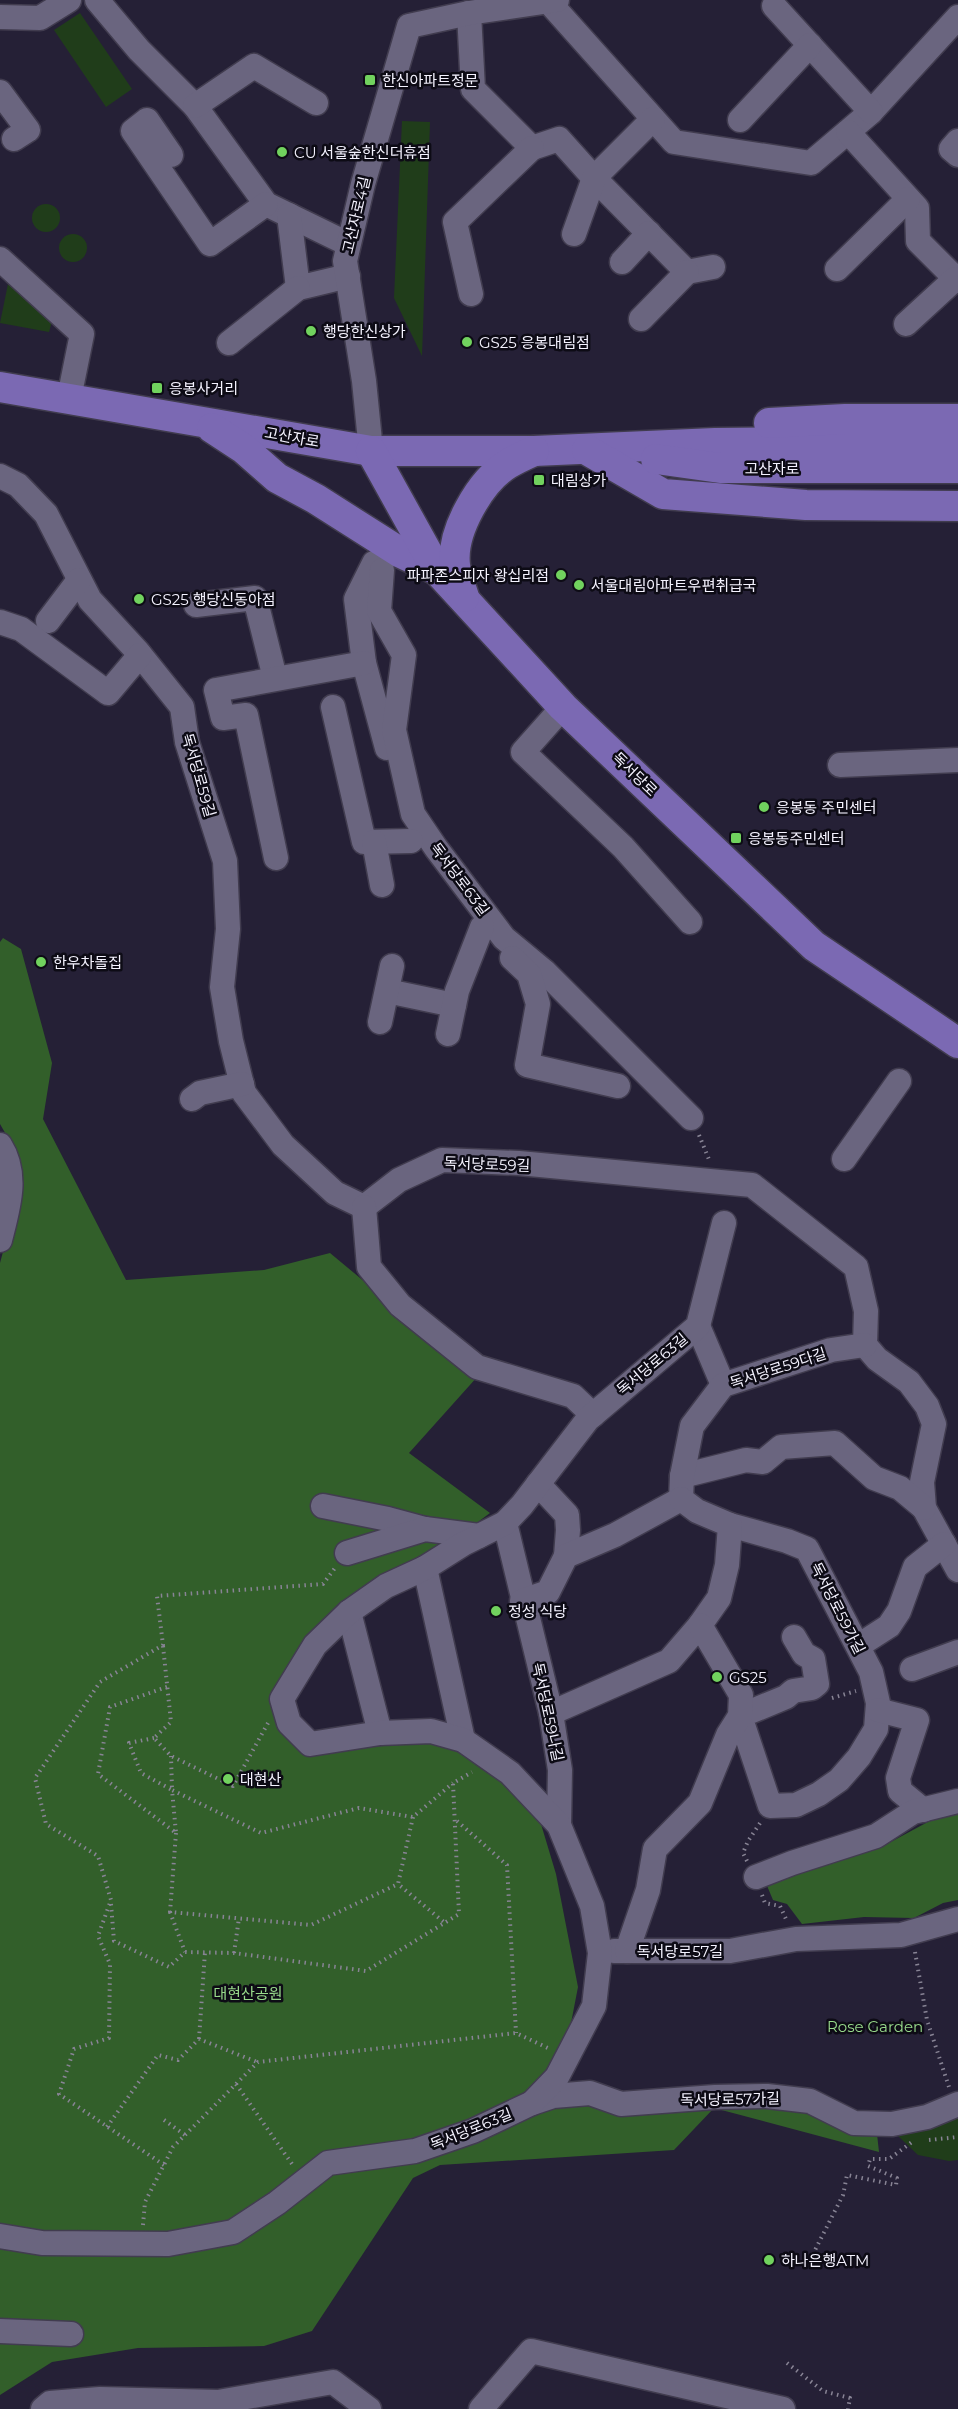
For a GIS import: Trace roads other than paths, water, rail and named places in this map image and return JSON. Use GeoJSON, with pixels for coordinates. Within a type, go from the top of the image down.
{"type":"FeatureCollection","features":[{"type":"Feature","properties":{"kind":"main road","name":"고산자로"},"geometry":{"type":"LineString","coordinates":[[0,387],[371,451],[587,450],[958,468]]}},
{"type":"Feature","properties":{"kind":"main road"},"geometry":{"type":"LineString","coordinates":[[587,450],[663,425],[750,424],[845,419],[958,419]]}},
{"type":"Feature","properties":{"kind":"main road"},"geometry":{"type":"LineString","coordinates":[[202,421],[230,438],[277,478],[316,499],[401,552],[437,570]]}},
{"type":"Feature","properties":{"kind":"main road","name":"고산자로"},"geometry":{"type":"LineString","coordinates":[[717,455],[958,440]]}},
{"type":"Feature","properties":{"kind":"main road"},"geometry":{"type":"LineString","coordinates":[[587,450],[663,494],[806,505],[958,506]]}},
{"type":"Feature","properties":{"kind":"main road","name":"독서당로"},"geometry":{"type":"LineString","coordinates":[[371,451],[437,570],[562,707],[814,946],[958,1043]]}},
{"type":"Feature","properties":{"kind":"main road"},"geometry":{"type":"LineString","coordinates":[[465,602],[454,564],[459,535],[470,508],[497,473],[508,464],[534,451]]}},
{"type":"Feature","properties":{"kind":"street"},"geometry":{"type":"LineString","coordinates":[[0,17],[40,18],[69,0]]}},
{"type":"Feature","properties":{"kind":"street"},"geometry":{"type":"LineString","coordinates":[[97,0],[139,51],[195,106],[266,204],[348,244]]}},
{"type":"Feature","properties":{"kind":"street"},"geometry":{"type":"LineString","coordinates":[[552,1],[674,142],[811,164],[871,112],[958,17]]}},
{"type":"Feature","properties":{"kind":"street","name":"고산자로4길"},"geometry":{"type":"LineString","coordinates":[[371,451],[364,381],[345,261],[363,184],[409,26],[469,13],[552,1]]}},
{"type":"Feature","properties":{"kind":"street"},"geometry":{"type":"LineString","coordinates":[[774,6],[871,112]]}},
{"type":"Feature","properties":{"kind":"street"},"geometry":{"type":"LineString","coordinates":[[469,13],[473,89],[532,148]]}},
{"type":"Feature","properties":{"kind":"street"},"geometry":{"type":"LineString","coordinates":[[740,120],[810,45]]}},
{"type":"Feature","properties":{"kind":"street"},"geometry":{"type":"LineString","coordinates":[[195,106],[254,66],[316,103]]}},
{"type":"Feature","properties":{"kind":"street"},"geometry":{"type":"LineString","coordinates":[[0,92],[28,130],[14,139]]}},
{"type":"Feature","properties":{"kind":"street"},"geometry":{"type":"LineString","coordinates":[[574,234],[594,178],[654,119]]}},
{"type":"Feature","properties":{"kind":"street"},"geometry":{"type":"LineString","coordinates":[[171,155],[147,120],[132,131],[210,243],[266,204]]}},
{"type":"Feature","properties":{"kind":"street"},"geometry":{"type":"LineString","coordinates":[[848,132],[917,208],[918,241],[957,280],[906,324]]}},
{"type":"Feature","properties":{"kind":"street"},"geometry":{"type":"LineString","coordinates":[[471,294],[455,222],[532,148],[559,140],[687,272]]}},
{"type":"Feature","properties":{"kind":"street"},"geometry":{"type":"LineString","coordinates":[[958,141],[951,148],[958,155]]}},
{"type":"Feature","properties":{"kind":"street"},"geometry":{"type":"LineString","coordinates":[[837,269],[908,199]]}},
{"type":"Feature","properties":{"kind":"street"},"geometry":{"type":"LineString","coordinates":[[289,215],[298,288]]}},
{"type":"Feature","properties":{"kind":"street"},"geometry":{"type":"LineString","coordinates":[[622,262],[648,233]]}},
{"type":"Feature","properties":{"kind":"street"},"geometry":{"type":"LineString","coordinates":[[0,259],[82,334],[69,398]]}},
{"type":"Feature","properties":{"kind":"street"},"geometry":{"type":"LineString","coordinates":[[641,319],[687,272],[713,267]]}},
{"type":"Feature","properties":{"kind":"street"},"geometry":{"type":"LineString","coordinates":[[229,343],[298,288],[348,276]]}},
{"type":"Feature","properties":{"kind":"street","name":"독서당로59길"},"geometry":{"type":"LineString","coordinates":[[0,476],[18,486],[46,514],[90,600],[140,655],[182,707],[188,742],[225,861],[228,929],[222,987],[244,1093],[283,1145],[335,1193],[364,1207],[399,1180],[442,1160],[519,1163],[752,1185],[856,1267],[866,1311],[865,1345]]}},
{"type":"Feature","properties":{"kind":"street","name":"독서당로63길"},"geometry":{"type":"LineString","coordinates":[[364,663],[356,599],[378,567],[379,611],[404,655],[394,730],[413,814],[504,938],[545,972],[691,1118]]}},
{"type":"Feature","properties":{"kind":"street"},"geometry":{"type":"LineString","coordinates":[[48,621],[79,580]]}},
{"type":"Feature","properties":{"kind":"street"},"geometry":{"type":"LineString","coordinates":[[196,605],[255,598],[275,678]]}},
{"type":"Feature","properties":{"kind":"street"},"geometry":{"type":"LineString","coordinates":[[0,622],[21,629],[104,698],[140,655]]}},
{"type":"Feature","properties":{"kind":"street"},"geometry":{"type":"LineString","coordinates":[[276,858],[246,715],[223,718],[216,690],[364,663],[411,841],[482,927],[529,974],[538,1004],[527,1065],[618,1086]]}},
{"type":"Feature","properties":{"kind":"street"},"geometry":{"type":"LineString","coordinates":[[333,707],[364,842],[411,841]]}},
{"type":"Feature","properties":{"kind":"street"},"geometry":{"type":"LineString","coordinates":[[562,707],[523,752],[623,847],[690,922]]}},
{"type":"Feature","properties":{"kind":"street"},"geometry":{"type":"LineString","coordinates":[[840,765],[958,760]]}},
{"type":"Feature","properties":{"kind":"street"},"geometry":{"type":"LineString","coordinates":[[374,842],[382,885]]}},
{"type":"Feature","properties":{"kind":"street"},"geometry":{"type":"LineString","coordinates":[[448,1034],[457,991],[482,927]]}},
{"type":"Feature","properties":{"kind":"street"},"geometry":{"type":"LineString","coordinates":[[380,1022],[392,966]]}},
{"type":"Feature","properties":{"kind":"street"},"geometry":{"type":"LineString","coordinates":[[387,991],[454,1005]]}},
{"type":"Feature","properties":{"kind":"street"},"geometry":{"type":"LineString","coordinates":[[844,1159],[900,1081]]}},
{"type":"Feature","properties":{"kind":"street"},"geometry":{"type":"LineString","coordinates":[[192,1099],[200,1093],[242,1084]]}},
{"type":"Feature","properties":{"kind":"street"},"geometry":{"type":"LineString","coordinates":[[0,1145],[6,1155],[12,1182],[0,1240]]}},
{"type":"Feature","properties":{"kind":"street"},"geometry":{"type":"LineString","coordinates":[[364,1207],[369,1267],[400,1305],[477,1367],[573,1396],[593,1415]]}},
{"type":"Feature","properties":{"kind":"street","name":"독서당로63길"},"geometry":{"type":"LineString","coordinates":[[0,2236],[42,2243],[168,2244],[233,2232],[277,2203],[328,2163],[415,2151],[473,2131],[532,2103],[557,2077],[594,2006],[600,1953],[592,1906],[559,1825],[510,1773],[463,1740],[430,1731],[380,1733],[310,1744],[289,1723],[282,1699],[315,1645],[349,1612],[386,1586],[425,1568],[505,1523],[593,1415],[698,1326],[724,1223]]}},
{"type":"Feature","properties":{"kind":"street"},"geometry":{"type":"LineString","coordinates":[[698,1326],[723,1385]]}},
{"type":"Feature","properties":{"kind":"street"},"geometry":{"type":"LineString","coordinates":[[865,1345],[877,1359],[909,1382],[927,1406],[934,1424],[922,1482],[924,1508]]}},
{"type":"Feature","properties":{"kind":"street","name":"독서당로59다길"},"geometry":{"type":"LineString","coordinates":[[681,1487],[692,1426],[723,1385],[831,1350],[865,1345]]}},
{"type":"Feature","properties":{"kind":"street"},"geometry":{"type":"LineString","coordinates":[[566,1556],[615,1535],[681,1487],[746,1460],[763,1462],[781,1447],[835,1443],[874,1478],[900,1488],[924,1508],[958,1570]]}},
{"type":"Feature","properties":{"kind":"street"},"geometry":{"type":"LineString","coordinates":[[522,1601],[548,1592],[566,1556],[567,1515],[538,1484]]}},
{"type":"Feature","properties":{"kind":"street"},"geometry":{"type":"LineString","coordinates":[[551,1713],[669,1660],[700,1625],[719,1598],[727,1565],[730,1525],[697,1511],[681,1487]]}},
{"type":"Feature","properties":{"kind":"street"},"geometry":{"type":"LineString","coordinates":[[323,1506],[425,1529],[479,1536]]}},
{"type":"Feature","properties":{"kind":"street","name":"독서당로59나길"},"geometry":{"type":"LineString","coordinates":[[505,1523],[522,1601],[551,1713],[560,1770],[559,1825]]}},
{"type":"Feature","properties":{"kind":"street","name":"독서당로59가길"},"geometry":{"type":"LineString","coordinates":[[730,1525],[807,1549],[871,1672],[878,1710],[876,1729],[859,1757],[839,1780],[819,1794],[796,1805],[770,1806],[740,1716]]}},
{"type":"Feature","properties":{"kind":"street"},"geometry":{"type":"LineString","coordinates":[[347,1553],[425,1529]]}},
{"type":"Feature","properties":{"kind":"street"},"geometry":{"type":"LineString","coordinates":[[858,1646],[889,1626],[899,1611],[915,1567],[944,1544]]}},
{"type":"Feature","properties":{"kind":"street"},"geometry":{"type":"LineString","coordinates":[[425,1568],[463,1740]]}},
{"type":"Feature","properties":{"kind":"street"},"geometry":{"type":"LineString","coordinates":[[349,1612],[380,1733]]}},
{"type":"Feature","properties":{"kind":"street"},"geometry":{"type":"LineString","coordinates":[[627,1951],[648,1890],[655,1850],[700,1803],[728,1735],[740,1716],[741,1695],[700,1625]]}},
{"type":"Feature","properties":{"kind":"street"},"geometry":{"type":"LineString","coordinates":[[740,1716],[786,1697],[793,1691],[812,1688],[818,1684],[813,1659],[804,1654],[794,1637]]}},
{"type":"Feature","properties":{"kind":"street"},"geometry":{"type":"LineString","coordinates":[[912,1669],[958,1652]]}},
{"type":"Feature","properties":{"kind":"street"},"geometry":{"type":"LineString","coordinates":[[878,1710],[917,1720],[898,1778],[900,1791],[923,1810]]}},
{"type":"Feature","properties":{"kind":"street"},"geometry":{"type":"LineString","coordinates":[[756,1877],[876,1836],[913,1812],[958,1801]]}},
{"type":"Feature","properties":{"kind":"street","name":"독서당로57길"},"geometry":{"type":"LineString","coordinates":[[600,1953],[663,1949],[696,1952],[730,1951],[796,1939],[901,1935],[958,1919]]}},
{"type":"Feature","properties":{"kind":"street","name":"독서당로57가길"},"geometry":{"type":"LineString","coordinates":[[532,2103],[553,2096],[590,2093],[621,2103],[767,2096],[810,2101],[854,2123],[892,2124],[927,2117],[956,2104]]}},
{"type":"Feature","properties":{"kind":"street"},"geometry":{"type":"LineString","coordinates":[[0,2331],[71,2334]]}},
{"type":"Feature","properties":{"kind":"street"},"geometry":{"type":"LineString","coordinates":[[481,2409],[531,2351],[783,2409]]}},
{"type":"Feature","properties":{"kind":"street"},"geometry":{"type":"LineString","coordinates":[[43,2409],[50,2403],[100,2399],[219,2406],[333,2382],[369,2409]]}},
{"type":"Feature","properties":{"kind":"place","name":"한신아파트정문"},"geometry":{"type":"Point","coordinates":[370,80]}},
{"type":"Feature","properties":{"kind":"place","name":"CU 서울숲한신더휴점"},"geometry":{"type":"Point","coordinates":[282,152]}},
{"type":"Feature","properties":{"kind":"place","name":"행당한신상가"},"geometry":{"type":"Point","coordinates":[311,331]}},
{"type":"Feature","properties":{"kind":"place","name":"GS25 응봉대림점"},"geometry":{"type":"Point","coordinates":[467,342]}},
{"type":"Feature","properties":{"kind":"place","name":"응봉사거리"},"geometry":{"type":"Point","coordinates":[157,388]}},
{"type":"Feature","properties":{"kind":"place","name":"대림상가"},"geometry":{"type":"Point","coordinates":[539,480]}},
{"type":"Feature","properties":{"kind":"place","name":"파파존스피자 왕십리점"},"geometry":{"type":"Point","coordinates":[561,575]}},
{"type":"Feature","properties":{"kind":"place","name":"서울대림아파트우편취급국"},"geometry":{"type":"Point","coordinates":[579,585]}},
{"type":"Feature","properties":{"kind":"place","name":"GS25 행당신동아점"},"geometry":{"type":"Point","coordinates":[139,599]}},
{"type":"Feature","properties":{"kind":"place","name":"응봉동 주민센터"},"geometry":{"type":"Point","coordinates":[764,807]}},
{"type":"Feature","properties":{"kind":"place","name":"응봉동주민센터"},"geometry":{"type":"Point","coordinates":[736,838]}},
{"type":"Feature","properties":{"kind":"place","name":"한우차돌집"},"geometry":{"type":"Point","coordinates":[41,962]}},
{"type":"Feature","properties":{"kind":"place","name":"정성 식당"},"geometry":{"type":"Point","coordinates":[496,1611]}},
{"type":"Feature","properties":{"kind":"place","name":"GS25"},"geometry":{"type":"Point","coordinates":[717,1677]}},
{"type":"Feature","properties":{"kind":"place","name":"대현산"},"geometry":{"type":"Point","coordinates":[228,1779]}},
{"type":"Feature","properties":{"kind":"place","name":"하나은행ATM"},"geometry":{"type":"Point","coordinates":[769,2260]}},
{"type":"Feature","properties":{"kind":"park label","name":"대현산공원"},"geometry":{"type":"Point","coordinates":[248,1993]}},
{"type":"Feature","properties":{"kind":"park label","name":"Rose Garden"},"geometry":{"type":"Point","coordinates":[875,2026]}}]}
